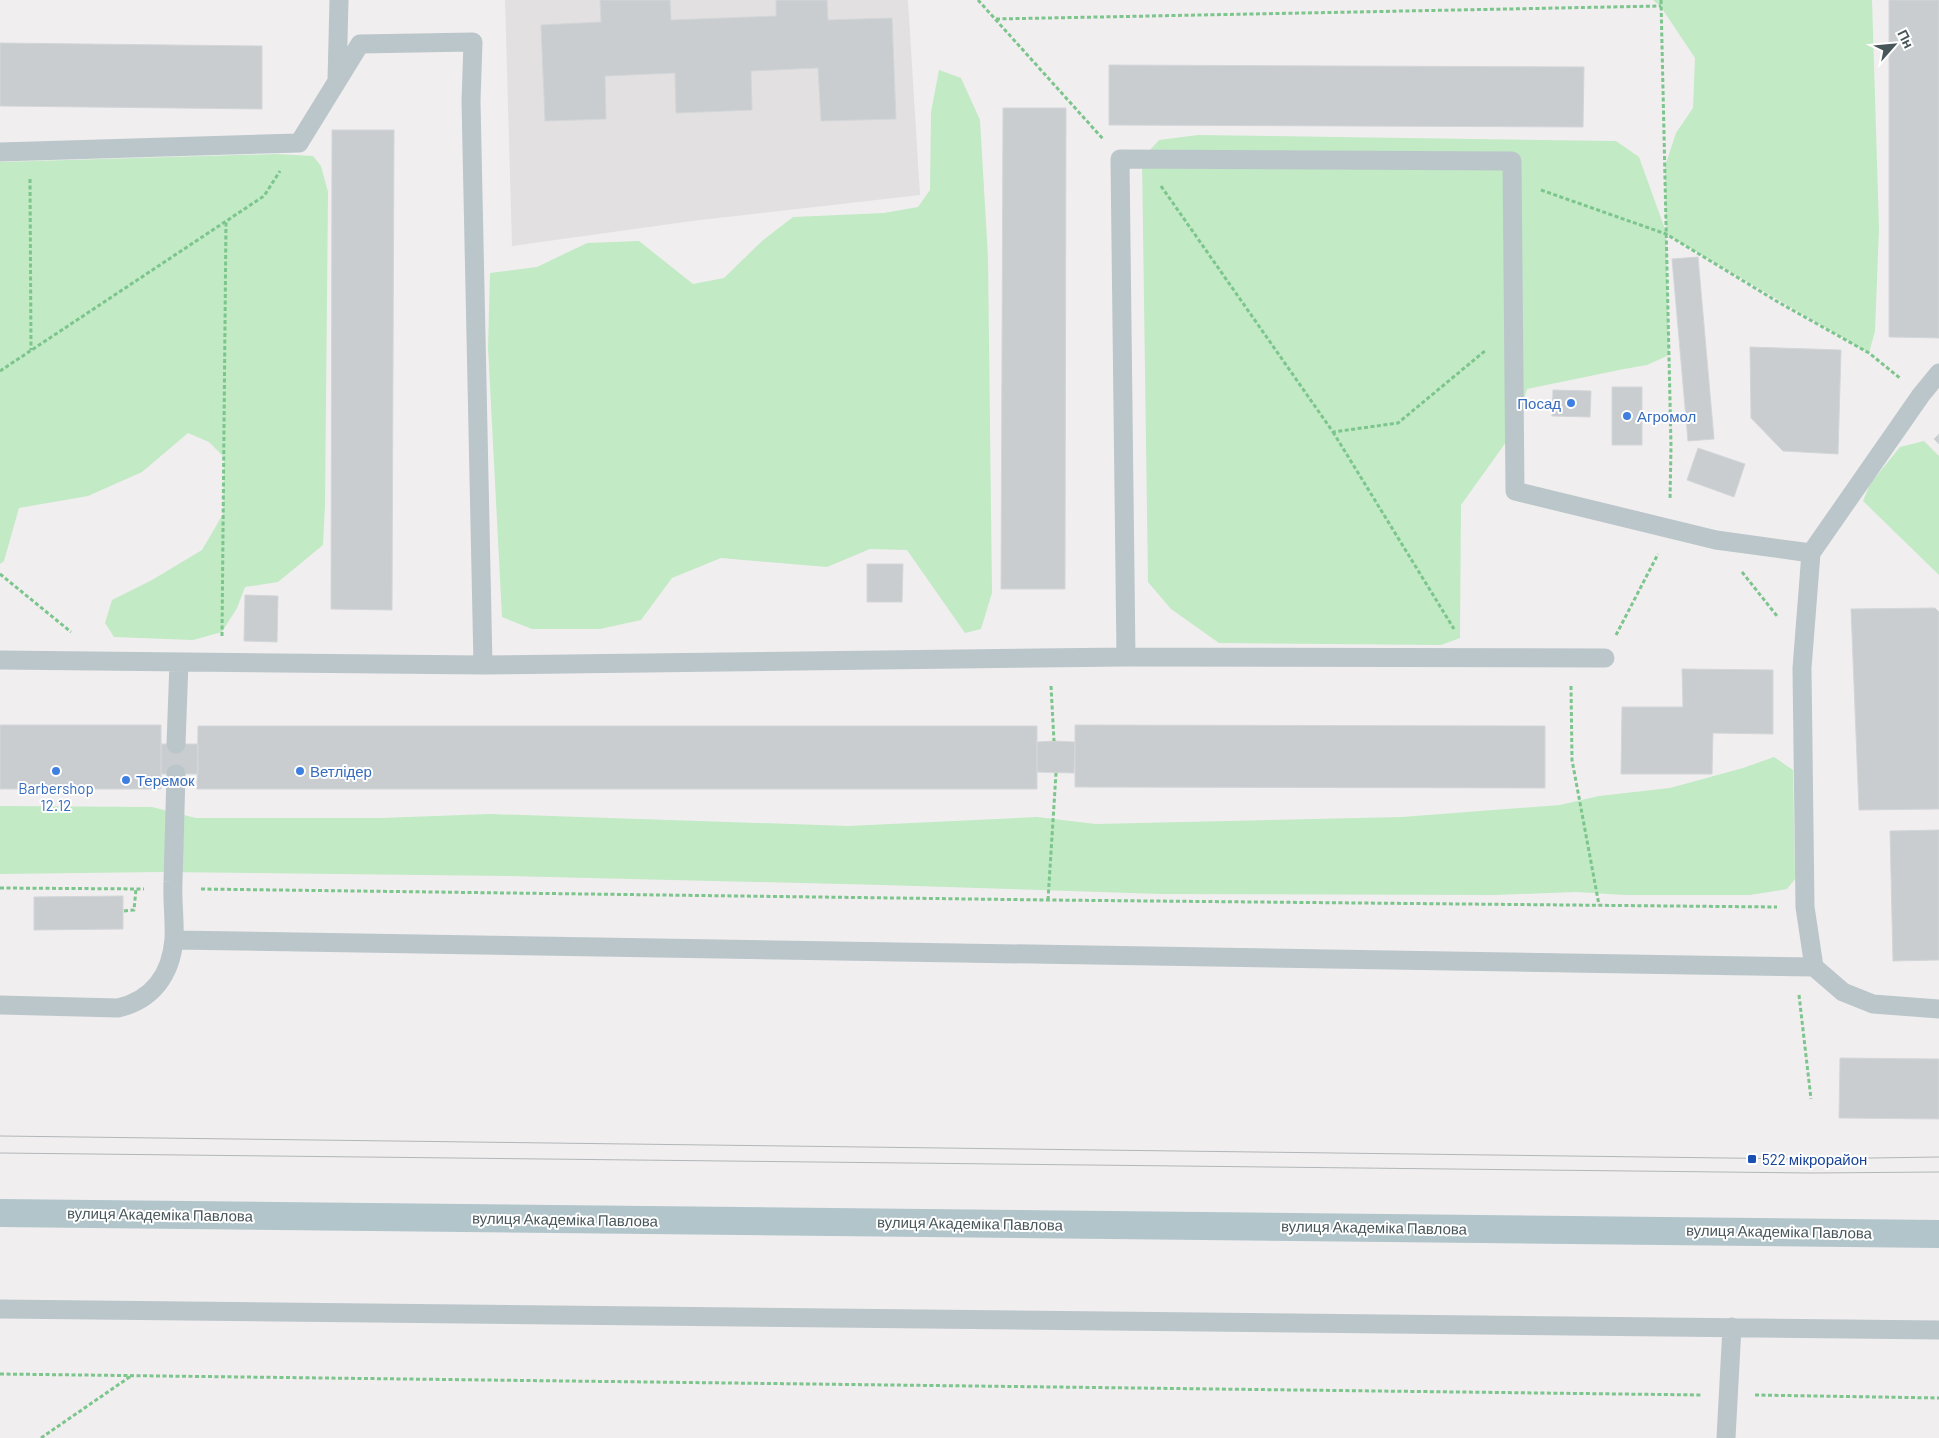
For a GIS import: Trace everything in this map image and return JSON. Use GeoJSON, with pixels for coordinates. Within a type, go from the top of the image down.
{"type":"FeatureCollection","features":[{"type":"Feature","properties":{"kind":"main road","name":"вулиця Академіка Павлова"},"geometry":{"type":"LineString","coordinates":[[0,1213],[1939,1234]]}},
{"type":"Feature","properties":{"kind":"lane"},"geometry":{"type":"LineString","coordinates":[[337,82],[339,0]]}},
{"type":"Feature","properties":{"kind":"lane"},"geometry":{"type":"LineString","coordinates":[[0,152],[299,143],[360,44],[472,42],[483,665]]}},
{"type":"Feature","properties":{"kind":"lane"},"geometry":{"type":"LineString","coordinates":[[1126,657],[1120,159],[1512,161],[1514,492],[1716,540],[1811,553]]}},
{"type":"Feature","properties":{"kind":"lane"},"geometry":{"type":"LineString","coordinates":[[1805,967],[1802,668],[1811,553],[1921,395],[1939,373]]}},
{"type":"Feature","properties":{"kind":"lane"},"geometry":{"type":"LineString","coordinates":[[0,660],[483,665],[1126,657],[1604,658]]}},
{"type":"Feature","properties":{"kind":"lane"},"geometry":{"type":"LineString","coordinates":[[176,744],[179,662]]}},
{"type":"Feature","properties":{"kind":"lane"},"geometry":{"type":"LineString","coordinates":[[0,1004],[118,1008],[132,1005],[156,987],[169,960],[174,940],[172,888],[176,774]]}},
{"type":"Feature","properties":{"kind":"lane"},"geometry":{"type":"LineString","coordinates":[[174,940],[1805,967],[1843,992],[1873,1004],[1939,1009]]}},
{"type":"Feature","properties":{"kind":"lane"},"geometry":{"type":"LineString","coordinates":[[0,1309],[1939,1330]]}},
{"type":"Feature","properties":{"kind":"lane"},"geometry":{"type":"LineString","coordinates":[[1726,1438],[1732,1327]]}},
{"type":"Feature","properties":{"kind":"path"},"geometry":{"type":"LineString","coordinates":[[978,0],[1120,159]]}},
{"type":"Feature","properties":{"kind":"path"},"geometry":{"type":"LineString","coordinates":[[1604,658],[1670,529],[1671,446],[1661,0]]}},
{"type":"Feature","properties":{"kind":"path"},"geometry":{"type":"LineString","coordinates":[[996,19],[1661,6]]}},
{"type":"Feature","properties":{"kind":"path"},"geometry":{"type":"LineString","coordinates":[[0,371],[264,196],[299,143]]}},
{"type":"Feature","properties":{"kind":"path"},"geometry":{"type":"LineString","coordinates":[[30,151],[31,351]]}},
{"type":"Feature","properties":{"kind":"path"},"geometry":{"type":"LineString","coordinates":[[1142,159],[1333,432],[1472,657]]}},
{"type":"Feature","properties":{"kind":"path"},"geometry":{"type":"LineString","coordinates":[[1512,179],[1666,234],[1778,302],[1869,353],[1921,395]]}},
{"type":"Feature","properties":{"kind":"path"},"geometry":{"type":"LineString","coordinates":[[221,662],[226,221]]}},
{"type":"Feature","properties":{"kind":"path"},"geometry":{"type":"LineString","coordinates":[[1333,432],[1398,423],[1513,328]]}},
{"type":"Feature","properties":{"kind":"path"},"geometry":{"type":"LineString","coordinates":[[1716,540],[1804,648]]}},
{"type":"Feature","properties":{"kind":"path"},"geometry":{"type":"LineString","coordinates":[[0,574],[107,661]]}},
{"type":"Feature","properties":{"kind":"path"},"geometry":{"type":"LineString","coordinates":[[1050,658],[1054,741]]}},
{"type":"Feature","properties":{"kind":"path"},"geometry":{"type":"LineString","coordinates":[[1570,658],[1572,760],[1599,905]]}},
{"type":"Feature","properties":{"kind":"path"},"geometry":{"type":"LineString","coordinates":[[1048,900],[1056,773]]}},
{"type":"Feature","properties":{"kind":"path"},"geometry":{"type":"LineString","coordinates":[[0,888],[172,888],[1048,900],[1805,907]]}},
{"type":"Feature","properties":{"kind":"path"},"geometry":{"type":"LineString","coordinates":[[124,910],[134,910],[136,889]]}},
{"type":"Feature","properties":{"kind":"path"},"geometry":{"type":"LineString","coordinates":[[1805,967],[1811,1099]]}},
{"type":"Feature","properties":{"kind":"path"},"geometry":{"type":"LineString","coordinates":[[0,1374],[1939,1398]]}},
{"type":"Feature","properties":{"kind":"path"},"geometry":{"type":"LineString","coordinates":[[41,1438],[131,1375]]}},
{"type":"Feature","properties":{"kind":"shaded area"},"geometry":{"type":"Polygon","coordinates":[[[505,0],[908,0],[920,195],[692,221],[512,246],[505,0]]]}},
{"type":"Feature","properties":{"kind":"green space"},"geometry":{"type":"Polygon","coordinates":[[[1653,0],[1872,0],[1879,228],[1875,331],[1869,353],[1666,234],[1669,355],[1647,365],[1527,389],[1514,431],[1461,505],[1460,638],[1441,645],[1219,643],[1171,609],[1148,582],[1142,159],[1159,140],[1198,135],[1616,141],[1639,157],[1666,232],[1665,166],[1676,133],[1693,108],[1695,58],[1661,7],[1653,0]]]}},
{"type":"Feature","properties":{"kind":"green space"},"geometry":{"type":"Polygon","coordinates":[[[939,70],[961,78],[980,120],[988,257],[992,593],[981,629],[965,633],[907,550],[870,549],[827,567],[721,558],[672,578],[641,620],[600,629],[532,629],[502,617],[488,347],[490,273],[537,267],[587,243],[639,241],[693,284],[724,278],[762,241],[793,217],[884,213],[918,207],[930,190],[931,112],[939,70]]]}},
{"type":"Feature","properties":{"kind":"green space"},"geometry":{"type":"Polygon","coordinates":[[[277,154],[313,156],[321,166],[328,192],[323,545],[278,582],[245,587],[237,608],[222,632],[193,640],[114,637],[105,623],[112,600],[152,580],[202,550],[223,514],[224,457],[209,442],[188,433],[142,472],[88,496],[19,508],[4,561],[0,564],[0,162],[277,154]]]}},
{"type":"Feature","properties":{"kind":"green space"},"geometry":{"type":"Polygon","coordinates":[[[1924,441],[1939,456],[1939,575],[1863,501],[1870,484],[1900,447],[1924,441]]]}},
{"type":"Feature","properties":{"kind":"green space"},"geometry":{"type":"Polygon","coordinates":[[[1774,757],[1793,770],[1795,879],[1787,889],[1750,895],[1625,895],[1576,892],[1494,895],[1162,894],[508,876],[162,872],[0,874],[0,806],[152,807],[196,818],[381,818],[490,814],[848,826],[1037,817],[1096,824],[1402,817],[1560,805],[1599,796],[1670,788],[1743,768],[1774,757]]]}},
{"type":"Feature","properties":{"kind":"building"},"geometry":{"type":"Polygon","coordinates":[[[600,0],[670,0],[671,20],[776,16],[776,0],[827,0],[828,20],[892,18],[896,119],[821,121],[818,68],[751,71],[752,110],[676,113],[675,73],[605,76],[606,119],[545,121],[541,25],[601,22],[600,0]]]}},
{"type":"Feature","properties":{"kind":"building"},"geometry":{"type":"Polygon","coordinates":[[[1889,0],[1939,0],[1939,338],[1889,337],[1889,0]]]}},
{"type":"Feature","properties":{"kind":"building"},"geometry":{"type":"Polygon","coordinates":[[[0,43],[262,46],[262,109],[0,106],[0,43]]]}},
{"type":"Feature","properties":{"kind":"building"},"geometry":{"type":"Polygon","coordinates":[[[1109,65],[1584,67],[1583,127],[1109,125],[1109,65]]]}},
{"type":"Feature","properties":{"kind":"building"},"geometry":{"type":"Polygon","coordinates":[[[1003,108],[1066,108],[1065,589],[1001,589],[1003,108]]]}},
{"type":"Feature","properties":{"kind":"building"},"geometry":{"type":"Polygon","coordinates":[[[332,130],[394,130],[392,610],[331,609],[332,130]]]}},
{"type":"Feature","properties":{"kind":"building"},"geometry":{"type":"Polygon","coordinates":[[[1698,257],[1714,439],[1688,441],[1672,259],[1698,257]]]}},
{"type":"Feature","properties":{"kind":"building"},"geometry":{"type":"Polygon","coordinates":[[[1750,347],[1841,350],[1838,454],[1783,451],[1751,418],[1750,347]]]}},
{"type":"Feature","properties":{"kind":"building","name":"Агромол"},"geometry":{"type":"Polygon","coordinates":[[[1612,387],[1642,387],[1642,445],[1612,445],[1612,387]]]}},
{"type":"Feature","properties":{"kind":"building","name":"Посад"},"geometry":{"type":"Polygon","coordinates":[[[1553,390],[1591,391],[1590,417],[1552,416],[1553,390]]]}},
{"type":"Feature","properties":{"kind":"building"},"geometry":{"type":"Polygon","coordinates":[[[1939,434],[1939,444],[1934,439],[1939,434]]]}},
{"type":"Feature","properties":{"kind":"building"},"geometry":{"type":"Polygon","coordinates":[[[1698,448],[1745,464],[1734,497],[1687,480],[1698,448]]]}},
{"type":"Feature","properties":{"kind":"building"},"geometry":{"type":"Polygon","coordinates":[[[867,564],[903,564],[902,602],[867,602],[867,564]]]}},
{"type":"Feature","properties":{"kind":"building"},"geometry":{"type":"Polygon","coordinates":[[[245,595],[278,596],[277,642],[244,641],[245,595]]]}},
{"type":"Feature","properties":{"kind":"building"},"geometry":{"type":"Polygon","coordinates":[[[1935,608],[1939,612],[1939,809],[1859,810],[1851,609],[1935,608]]]}},
{"type":"Feature","properties":{"kind":"building"},"geometry":{"type":"Polygon","coordinates":[[[1682,669],[1773,670],[1773,734],[1713,733],[1712,774],[1621,774],[1622,707],[1683,707],[1682,669]]]}},
{"type":"Feature","properties":{"kind":"building"},"geometry":{"type":"Polygon","coordinates":[[[0,725],[161,725],[161,789],[0,789],[0,725]]]}},
{"type":"Feature","properties":{"kind":"building"},"geometry":{"type":"Polygon","coordinates":[[[1075,725],[1545,726],[1545,788],[1075,787],[1075,725]]]}},
{"type":"Feature","properties":{"kind":"building"},"geometry":{"type":"Polygon","coordinates":[[[198,726],[1037,726],[1037,789],[197,789],[198,726]]]}},
{"type":"Feature","properties":{"kind":"building"},"geometry":{"type":"Polygon","coordinates":[[[1037,742],[1075,742],[1074,773],[1037,772],[1037,742]]]}},
{"type":"Feature","properties":{"kind":"building"},"geometry":{"type":"Polygon","coordinates":[[[161,744],[198,744],[198,774],[161,774],[161,744]]]}},
{"type":"Feature","properties":{"kind":"building"},"geometry":{"type":"Polygon","coordinates":[[[1939,830],[1939,960],[1893,961],[1890,831],[1939,830]]]}},
{"type":"Feature","properties":{"kind":"building"},"geometry":{"type":"Polygon","coordinates":[[[123,896],[123,929],[34,930],[34,897],[123,896]]]}},
{"type":"Feature","properties":{"kind":"building"},"geometry":{"type":"Polygon","coordinates":[[[1840,1058],[1939,1059],[1939,1119],[1839,1118],[1840,1058]]]}},
{"type":"Feature","properties":{"kind":"tram line"},"geometry":{"type":"LineString","coordinates":[[0,1136],[1805,1159],[1939,1157]]}},
{"type":"Feature","properties":{"kind":"tram line"},"geometry":{"type":"LineString","coordinates":[[0,1153],[1812,1173],[1939,1172]]}},
{"type":"Feature","properties":{"kind":"place","name":"Посад"},"geometry":{"type":"Point","coordinates":[1571,403]}},
{"type":"Feature","properties":{"kind":"place","name":"Агромол"},"geometry":{"type":"Point","coordinates":[1627,416]}},
{"type":"Feature","properties":{"kind":"place","name":"Barbershop 12.12"},"geometry":{"type":"Point","coordinates":[56,771]}},
{"type":"Feature","properties":{"kind":"place","name":"Ветлідер"},"geometry":{"type":"Point","coordinates":[300,771]}},
{"type":"Feature","properties":{"kind":"place","name":"Теремок"},"geometry":{"type":"Point","coordinates":[126,780]}},
{"type":"Feature","properties":{"kind":"place","name":"522 мікрорайон"},"geometry":{"type":"Point","coordinates":[1752,1159]}}]}
